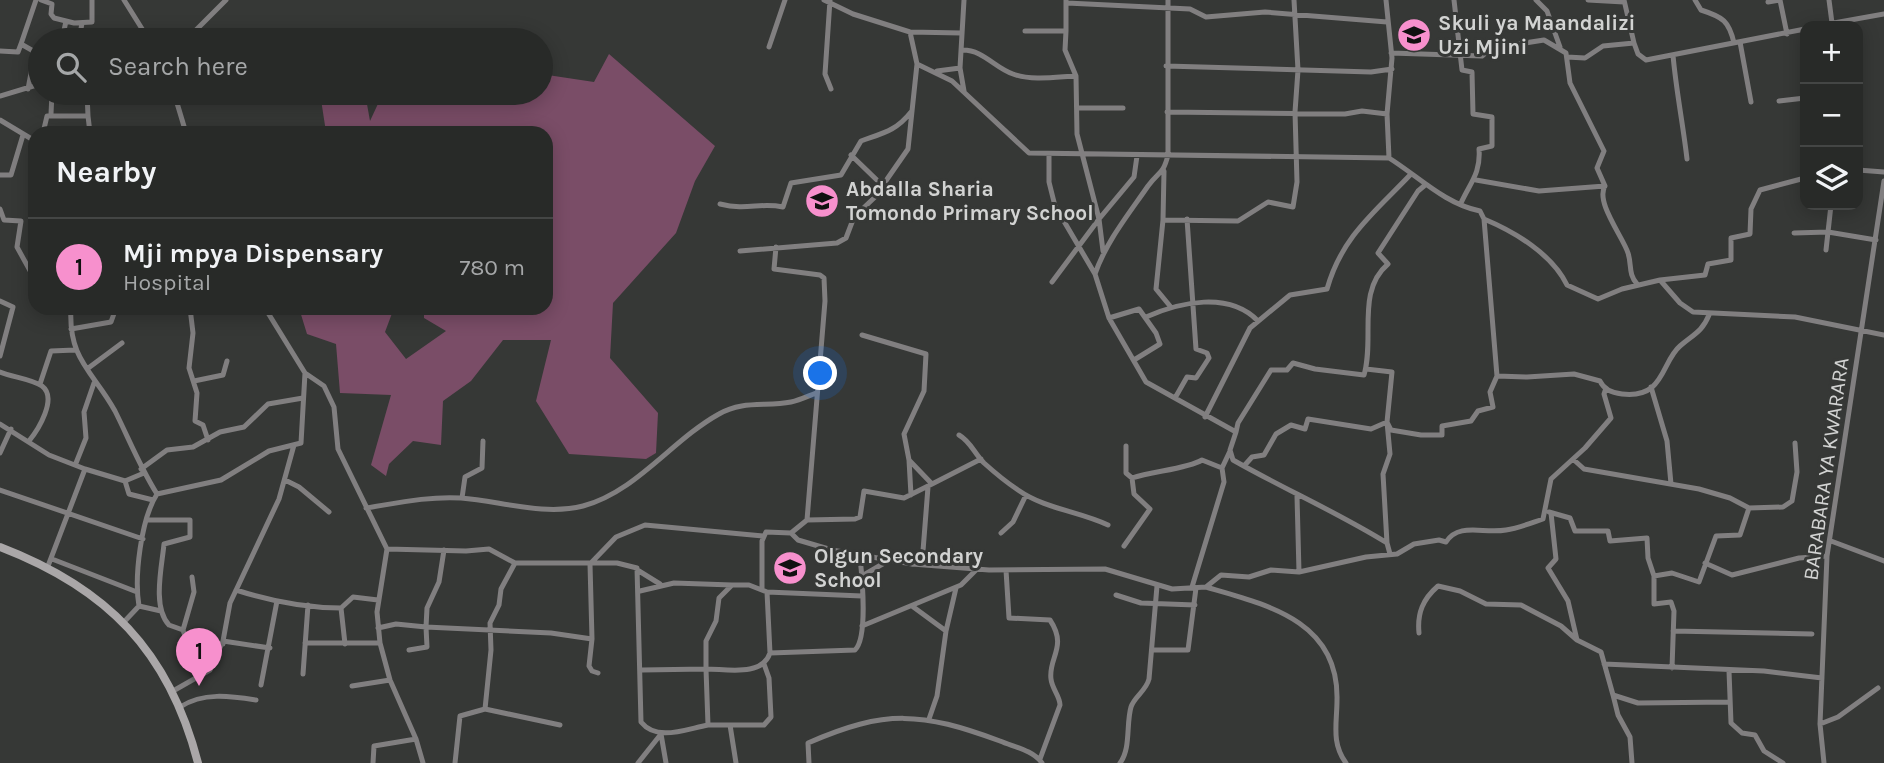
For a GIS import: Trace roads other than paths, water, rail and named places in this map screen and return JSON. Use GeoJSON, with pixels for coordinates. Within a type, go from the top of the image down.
{"type":"FeatureCollection","features":[{"type":"Feature","properties":{"kind":"main road"},"geometry":{"type":"LineString","coordinates":[[0,547],[50,563],[123,623],[147,650],[173,691],[198,763]]}},
{"type":"Feature","properties":{"kind":"street"},"geometry":{"type":"LineString","coordinates":[[0,51],[18,52],[38,0],[52,4],[52,16],[66,22],[82,23],[92,22],[92,0]]}},
{"type":"Feature","properties":{"kind":"street"},"geometry":{"type":"LineString","coordinates":[[124,0],[142,28]]}},
{"type":"Feature","properties":{"kind":"street"},"geometry":{"type":"LineString","coordinates":[[199,28],[226,0]]}},
{"type":"Feature","properties":{"kind":"street"},"geometry":{"type":"LineString","coordinates":[[769,47],[785,0]]}},
{"type":"Feature","properties":{"kind":"street"},"geometry":{"type":"LineString","coordinates":[[964,0],[960,68],[964,92]]}},
{"type":"Feature","properties":{"kind":"street"},"geometry":{"type":"LineString","coordinates":[[1168,0],[1168,155],[1164,172],[1163,219],[1156,289],[1170,306]]}},
{"type":"Feature","properties":{"kind":"street"},"geometry":{"type":"LineString","coordinates":[[1163,219],[1238,221],[1268,202],[1293,207],[1297,182],[1295,112],[1298,70],[1294,0]]}},
{"type":"Feature","properties":{"kind":"street"},"geometry":{"type":"LineString","coordinates":[[1386,0],[1392,69],[1387,114],[1388,158]]}},
{"type":"Feature","properties":{"kind":"street"},"geometry":{"type":"LineString","coordinates":[[1454,0],[1459,57],[1464,71],[1472,72],[1473,114],[1492,117],[1494,126],[1492,146],[1479,149],[1480,163],[1476,180],[1461,203]]}},
{"type":"Feature","properties":{"kind":"street"},"geometry":{"type":"LineString","coordinates":[[1536,0],[1547,11],[1560,47],[1567,57],[1570,83],[1604,150],[1597,168],[1605,186],[1602,194],[1618,239],[1627,251],[1630,276],[1637,284]]}},
{"type":"Feature","properties":{"kind":"street"},"geometry":{"type":"LineString","coordinates":[[1588,0],[1624,1],[1634,44],[1638,54],[1646,61],[1800,30]]}},
{"type":"Feature","properties":{"kind":"street"},"geometry":{"type":"LineString","coordinates":[[1695,0],[1701,10],[1724,17],[1730,26],[1737,43],[1751,102]]}},
{"type":"Feature","properties":{"kind":"street"},"geometry":{"type":"LineString","coordinates":[[1768,2],[1780,0],[1787,34]]}},
{"type":"Feature","properties":{"kind":"street"},"geometry":{"type":"LineString","coordinates":[[1829,0],[1832,21]]}},
{"type":"Feature","properties":{"kind":"street"},"geometry":{"type":"LineString","coordinates":[[831,89],[825,74],[828,1],[853,14],[910,32],[961,33]]}},
{"type":"Feature","properties":{"kind":"street"},"geometry":{"type":"LineString","coordinates":[[1103,251],[1085,155],[1077,134],[1076,76],[1065,50],[1067,1],[1167,8],[1191,5],[1206,17],[1265,12],[1295,17],[1387,22]]}},
{"type":"Feature","properties":{"kind":"street"},"geometry":{"type":"LineString","coordinates":[[1845,21],[1884,15]]}},
{"type":"Feature","properties":{"kind":"street"},"geometry":{"type":"LineString","coordinates":[[65,28],[66,22]]}},
{"type":"Feature","properties":{"kind":"street"},"geometry":{"type":"LineString","coordinates":[[81,28],[82,23]]}},
{"type":"Feature","properties":{"kind":"street"},"geometry":{"type":"LineString","coordinates":[[1025,31],[1066,31]]}},
{"type":"Feature","properties":{"kind":"street"},"geometry":{"type":"LineString","coordinates":[[740,251],[843,241],[854,217],[862,212],[908,149],[911,112],[917,84],[917,64],[910,32]]}},
{"type":"Feature","properties":{"kind":"street"},"geometry":{"type":"LineString","coordinates":[[1391,53],[1482,57],[1490,49],[1511,48],[1512,45],[1544,40],[1560,47]]}},
{"type":"Feature","properties":{"kind":"street"},"geometry":{"type":"LineString","coordinates":[[21,44],[28,48]]}},
{"type":"Feature","properties":{"kind":"street"},"geometry":{"type":"LineString","coordinates":[[1567,57],[1585,58],[1603,46],[1634,44]]}},
{"type":"Feature","properties":{"kind":"street"},"geometry":{"type":"LineString","coordinates":[[963,50],[976,51],[1004,69],[1026,77],[1076,76]]}},
{"type":"Feature","properties":{"kind":"street"},"geometry":{"type":"LineString","coordinates":[[1673,55],[1678,114],[1687,159]]}},
{"type":"Feature","properties":{"kind":"street"},"geometry":{"type":"LineString","coordinates":[[917,64],[937,71],[964,92],[1029,153],[1049,156],[1388,158],[1424,186],[1461,203],[1467,209],[1480,211],[1484,219],[1497,376],[1490,392],[1493,407],[1478,411],[1471,421],[1442,426],[1442,435],[1391,430],[1387,422]]}},
{"type":"Feature","properties":{"kind":"street"},"geometry":{"type":"LineString","coordinates":[[1166,66],[1371,72],[1392,69]]}},
{"type":"Feature","properties":{"kind":"street"},"geometry":{"type":"LineString","coordinates":[[937,71],[960,68]]}},
{"type":"Feature","properties":{"kind":"street"},"geometry":{"type":"LineString","coordinates":[[0,96],[28,89]]}},
{"type":"Feature","properties":{"kind":"street"},"geometry":{"type":"LineString","coordinates":[[1779,101],[1800,99]]}},
{"type":"Feature","properties":{"kind":"street"},"geometry":{"type":"LineString","coordinates":[[51,105],[51,114]]}},
{"type":"Feature","properties":{"kind":"street"},"geometry":{"type":"LineString","coordinates":[[88,105],[89,126]]}},
{"type":"Feature","properties":{"kind":"street"},"geometry":{"type":"LineString","coordinates":[[178,105],[184,126]]}},
{"type":"Feature","properties":{"kind":"street"},"geometry":{"type":"LineString","coordinates":[[1077,108],[1123,108]]}},
{"type":"Feature","properties":{"kind":"street"},"geometry":{"type":"LineString","coordinates":[[720,204],[739,209],[765,205],[783,207],[791,183],[841,176],[851,155],[864,140],[898,128],[911,112]]}},
{"type":"Feature","properties":{"kind":"street"},"geometry":{"type":"LineString","coordinates":[[1167,112],[1387,114]]}},
{"type":"Feature","properties":{"kind":"street"},"geometry":{"type":"LineString","coordinates":[[44,126],[46,117],[51,114],[88,116]]}},
{"type":"Feature","properties":{"kind":"street"},"geometry":{"type":"LineString","coordinates":[[0,120],[28,138]]}},
{"type":"Feature","properties":{"kind":"street"},"geometry":{"type":"LineString","coordinates":[[0,175],[11,175],[23,135]]}},
{"type":"Feature","properties":{"kind":"street"},"geometry":{"type":"LineString","coordinates":[[851,155],[882,185]]}},
{"type":"Feature","properties":{"kind":"street"},"geometry":{"type":"LineString","coordinates":[[1049,156],[1052,197],[1094,274],[1109,318],[1146,382],[1236,432]]}},
{"type":"Feature","properties":{"kind":"street"},"geometry":{"type":"LineString","coordinates":[[1052,282],[1134,177],[1137,156]]}},
{"type":"Feature","properties":{"kind":"street"},"geometry":{"type":"LineString","coordinates":[[1863,170],[1884,172]]}},
{"type":"Feature","properties":{"kind":"street"},"geometry":{"type":"LineString","coordinates":[[1094,274],[1103,251],[1150,184],[1164,172]]}},
{"type":"Feature","properties":{"kind":"street"},"geometry":{"type":"LineString","coordinates":[[1205,417],[1230,373],[1247,333],[1290,295],[1327,289],[1336,263],[1356,230],[1411,174]]}},
{"type":"Feature","properties":{"kind":"street"},"geometry":{"type":"LineString","coordinates":[[1484,219],[1532,246],[1563,277],[1567,285],[1598,299],[1637,284],[1705,275],[1708,264],[1731,260],[1731,238],[1750,234],[1751,209],[1760,190],[1800,179]]}},
{"type":"Feature","properties":{"kind":"street"},"geometry":{"type":"LineString","coordinates":[[1476,180],[1539,191],[1605,186]]}},
{"type":"Feature","properties":{"kind":"street","name":"BARABARA YA KWARARA"},"geometry":{"type":"LineString","coordinates":[[1824,763],[1820,724],[1827,556],[1884,181]]}},
{"type":"Feature","properties":{"kind":"street"},"geometry":{"type":"LineString","coordinates":[[1153,650],[1188,650],[1195,605],[1194,587],[1224,482],[1222,468],[1238,423],[1271,370],[1287,370],[1293,363],[1361,375],[1366,369],[1369,295],[1374,280],[1388,264],[1378,253],[1418,191],[1424,186]]}},
{"type":"Feature","properties":{"kind":"street"},"geometry":{"type":"LineString","coordinates":[[0,209],[4,220],[21,221],[17,247],[28,267]]}},
{"type":"Feature","properties":{"kind":"street"},"geometry":{"type":"LineString","coordinates":[[1826,250],[1830,210]]}},
{"type":"Feature","properties":{"kind":"street"},"geometry":{"type":"LineString","coordinates":[[1175,398],[1186,377],[1196,379],[1209,358],[1208,353],[1196,349],[1186,219]]}},
{"type":"Feature","properties":{"kind":"street"},"geometry":{"type":"LineString","coordinates":[[1794,233],[1828,232],[1876,240]]}},
{"type":"Feature","properties":{"kind":"street"},"geometry":{"type":"LineString","coordinates":[[776,247],[774,269],[824,278],[824,321],[820,340],[807,520]]}},
{"type":"Feature","properties":{"kind":"street"},"geometry":{"type":"LineString","coordinates":[[1660,280],[1680,303],[1693,312],[1709,315],[1796,317],[1884,335]]}},
{"type":"Feature","properties":{"kind":"street"},"geometry":{"type":"LineString","coordinates":[[0,301],[13,307],[0,356]]}},
{"type":"Feature","properties":{"kind":"street"},"geometry":{"type":"LineString","coordinates":[[1146,317],[1170,306],[1227,303],[1241,307],[1258,321]]}},
{"type":"Feature","properties":{"kind":"street"},"geometry":{"type":"LineString","coordinates":[[1109,318],[1139,309],[1146,317],[1160,344],[1134,360]]}},
{"type":"Feature","properties":{"kind":"street"},"geometry":{"type":"LineString","coordinates":[[71,315],[75,350],[113,409],[142,471],[157,494]]}},
{"type":"Feature","properties":{"kind":"street"},"geometry":{"type":"LineString","coordinates":[[71,329],[111,322],[114,315]]}},
{"type":"Feature","properties":{"kind":"street"},"geometry":{"type":"LineString","coordinates":[[191,315],[193,333],[189,368],[197,393],[195,421],[203,425],[208,440]]}},
{"type":"Feature","properties":{"kind":"street"},"geometry":{"type":"LineString","coordinates":[[269,315],[305,373],[324,386],[334,407],[338,449],[387,549],[378,600],[380,643],[390,680],[416,739],[423,763]]}},
{"type":"Feature","properties":{"kind":"street"},"geometry":{"type":"LineString","coordinates":[[1497,376],[1515,378],[1574,374],[1601,381],[1606,388],[1634,396],[1662,378],[1679,346],[1703,329],[1709,315]]}},
{"type":"Feature","properties":{"kind":"street"},"geometry":{"type":"LineString","coordinates":[[862,335],[926,354],[924,391],[904,434],[911,495]]}},
{"type":"Feature","properties":{"kind":"street"},"geometry":{"type":"LineString","coordinates":[[87,369],[122,343]]}},
{"type":"Feature","properties":{"kind":"street"},"geometry":{"type":"LineString","coordinates":[[40,384],[51,351],[75,350]]}},
{"type":"Feature","properties":{"kind":"street"},"geometry":{"type":"LineString","coordinates":[[194,381],[223,375],[227,361]]}},
{"type":"Feature","properties":{"kind":"street"},"geometry":{"type":"LineString","coordinates":[[1366,369],[1392,372],[1387,422],[1390,454],[1383,474],[1387,544],[1390,554]]}},
{"type":"Feature","properties":{"kind":"street"},"geometry":{"type":"LineString","coordinates":[[0,372],[40,384],[46,389],[48,399],[37,431],[29,441]]}},
{"type":"Feature","properties":{"kind":"street"},"geometry":{"type":"LineString","coordinates":[[139,606],[137,592],[143,539],[157,494],[221,480],[269,452],[294,445],[302,439],[305,373]]}},
{"type":"Feature","properties":{"kind":"street"},"geometry":{"type":"LineString","coordinates":[[76,463],[86,438],[84,412],[94,383]]}},
{"type":"Feature","properties":{"kind":"street"},"geometry":{"type":"LineString","coordinates":[[1651,387],[1667,441],[1671,484]]}},
{"type":"Feature","properties":{"kind":"street"},"geometry":{"type":"LineString","coordinates":[[1577,640],[1568,601],[1548,568],[1556,559],[1545,499],[1551,479],[1574,460],[1611,418],[1604,394],[1606,388]]}},
{"type":"Feature","properties":{"kind":"street"},"geometry":{"type":"LineString","coordinates":[[366,508],[422,500],[462,498],[522,509],[583,506],[638,479],[693,431],[721,412],[750,403],[791,402],[816,393]]}},
{"type":"Feature","properties":{"kind":"street"},"geometry":{"type":"LineString","coordinates":[[0,424],[48,455],[125,481],[167,450],[193,447],[220,432],[244,426],[274,401],[303,398]]}},
{"type":"Feature","properties":{"kind":"street"},"geometry":{"type":"LineString","coordinates":[[1244,466],[1252,457],[1264,455],[1276,434],[1291,425],[1305,429],[1308,419],[1371,429],[1387,422]]}},
{"type":"Feature","properties":{"kind":"street"},"geometry":{"type":"LineString","coordinates":[[0,453],[11,429]]}},
{"type":"Feature","properties":{"kind":"street"},"geometry":{"type":"LineString","coordinates":[[959,435],[972,444],[981,459],[1026,495],[1056,509],[1087,515],[1108,525]]}},
{"type":"Feature","properties":{"kind":"street"},"geometry":{"type":"LineString","coordinates":[[462,498],[465,477],[482,468],[483,441]]}},
{"type":"Feature","properties":{"kind":"street"},"geometry":{"type":"LineString","coordinates":[[1574,460],[1584,469],[1671,484],[1730,498],[1749,508],[1783,507],[1792,501],[1797,472],[1795,443]]}},
{"type":"Feature","properties":{"kind":"street"},"geometry":{"type":"LineString","coordinates":[[173,691],[210,670],[223,642],[230,603],[279,499],[294,445]]}},
{"type":"Feature","properties":{"kind":"street"},"geometry":{"type":"LineString","coordinates":[[1124,546],[1150,509],[1134,494],[1132,478],[1126,473],[1126,446]]}},
{"type":"Feature","properties":{"kind":"street"},"geometry":{"type":"LineString","coordinates":[[1230,450],[1233,460],[1297,496],[1321,504],[1387,544]]}},
{"type":"Feature","properties":{"kind":"street"},"geometry":{"type":"LineString","coordinates":[[642,670],[756,669],[764,664],[771,653],[764,591],[763,536],[766,532],[791,533],[807,520],[855,520],[860,517],[864,491],[904,498],[981,459]]}},
{"type":"Feature","properties":{"kind":"street"},"geometry":{"type":"LineString","coordinates":[[909,460],[930,485],[923,551],[929,566]]}},
{"type":"Feature","properties":{"kind":"street"},"geometry":{"type":"LineString","coordinates":[[1132,478],[1172,467],[1192,467],[1202,460],[1222,468]]}},
{"type":"Feature","properties":{"kind":"street"},"geometry":{"type":"LineString","coordinates":[[85,469],[50,563],[137,592]]}},
{"type":"Feature","properties":{"kind":"street"},"geometry":{"type":"LineString","coordinates":[[285,480],[299,487],[329,512]]}},
{"type":"Feature","properties":{"kind":"street"},"geometry":{"type":"LineString","coordinates":[[125,481],[129,494],[153,500]]}},
{"type":"Feature","properties":{"kind":"street"},"geometry":{"type":"LineString","coordinates":[[0,490],[143,539]]}},
{"type":"Feature","properties":{"kind":"street"},"geometry":{"type":"LineString","coordinates":[[1001,533],[1013,522],[1026,495]]}},
{"type":"Feature","properties":{"kind":"street"},"geometry":{"type":"LineString","coordinates":[[1297,496],[1299,572]]}},
{"type":"Feature","properties":{"kind":"street"},"geometry":{"type":"LineString","coordinates":[[1654,576],[1672,573],[1699,582],[1716,536],[1740,536],[1749,508]]}},
{"type":"Feature","properties":{"kind":"street"},"geometry":{"type":"LineString","coordinates":[[1206,587],[1221,575],[1249,577],[1271,570],[1299,572],[1397,554],[1414,544],[1439,540],[1446,542],[1452,534],[1461,530],[1516,528],[1544,519],[1549,512]]}},
{"type":"Feature","properties":{"kind":"street"},"geometry":{"type":"LineString","coordinates":[[1549,512],[1570,518],[1575,531],[1608,531],[1610,541],[1647,538],[1648,558],[1654,576],[1654,604],[1671,602],[1672,667]]}},
{"type":"Feature","properties":{"kind":"street"},"geometry":{"type":"LineString","coordinates":[[147,520],[191,522],[190,537],[164,544],[161,611],[169,625],[183,630]]}},
{"type":"Feature","properties":{"kind":"street"},"geometry":{"type":"LineString","coordinates":[[598,673],[592,671],[589,666],[592,639],[590,564],[616,537],[645,525],[763,536]]}},
{"type":"Feature","properties":{"kind":"street"},"geometry":{"type":"LineString","coordinates":[[791,533],[798,540],[860,557],[929,566],[1006,570],[1105,569],[1157,586],[1206,587],[1280,611],[1318,636],[1327,648],[1338,697],[1335,740],[1346,763]]}},
{"type":"Feature","properties":{"kind":"street"},"geometry":{"type":"LineString","coordinates":[[1831,541],[1884,561]]}},
{"type":"Feature","properties":{"kind":"street"},"geometry":{"type":"LineString","coordinates":[[387,549],[489,549],[515,563],[617,563],[633,566],[660,584]]}},
{"type":"Feature","properties":{"kind":"street"},"geometry":{"type":"LineString","coordinates":[[409,650],[427,648],[427,608],[439,582],[444,550]]}},
{"type":"Feature","properties":{"kind":"street"},"geometry":{"type":"LineString","coordinates":[[912,564],[923,551]]}},
{"type":"Feature","properties":{"kind":"street"},"geometry":{"type":"LineString","coordinates":[[1705,563],[1732,575],[1799,558],[1827,556]]}},
{"type":"Feature","properties":{"kind":"street"},"geometry":{"type":"LineString","coordinates":[[771,653],[855,650],[861,642],[862,626],[860,557]]}},
{"type":"Feature","properties":{"kind":"street"},"geometry":{"type":"LineString","coordinates":[[862,576],[887,561]]}},
{"type":"Feature","properties":{"kind":"street"},"geometry":{"type":"LineString","coordinates":[[485,709],[491,650],[489,632],[501,589],[515,563]]}},
{"type":"Feature","properties":{"kind":"street"},"geometry":{"type":"LineString","coordinates":[[862,626],[967,582],[977,569]]}},
{"type":"Feature","properties":{"kind":"street"},"geometry":{"type":"LineString","coordinates":[[808,763],[808,743],[882,718],[929,719],[1034,754],[1041,761],[1060,705],[1051,681],[1058,649],[1057,635],[1050,620],[1009,618],[1006,570]]}},
{"type":"Feature","properties":{"kind":"street"},"geometry":{"type":"LineString","coordinates":[[638,571],[641,722],[646,728],[661,734],[708,725],[764,725],[771,717],[769,678],[764,664]]}},
{"type":"Feature","properties":{"kind":"street"},"geometry":{"type":"LineString","coordinates":[[192,577],[194,592],[183,630],[186,639],[270,648]]}},
{"type":"Feature","properties":{"kind":"street"},"geometry":{"type":"LineString","coordinates":[[640,591],[660,584],[749,584],[764,591],[862,596]]}},
{"type":"Feature","properties":{"kind":"street"},"geometry":{"type":"LineString","coordinates":[[708,725],[706,641],[716,621],[719,598],[732,585]]}},
{"type":"Feature","properties":{"kind":"street"},"geometry":{"type":"LineString","coordinates":[[1120,763],[1126,754],[1132,704],[1148,684],[1157,586]]}},
{"type":"Feature","properties":{"kind":"street"},"geometry":{"type":"LineString","coordinates":[[1419,632],[1418,622],[1424,601],[1438,586],[1460,591],[1486,604],[1521,605],[1561,626],[1577,640],[1601,652],[1618,715],[1630,737],[1632,763]]}},
{"type":"Feature","properties":{"kind":"street"},"geometry":{"type":"LineString","coordinates":[[929,719],[937,696],[946,631],[956,587]]}},
{"type":"Feature","properties":{"kind":"street"},"geometry":{"type":"LineString","coordinates":[[236,590],[277,601],[341,608],[353,597],[378,600]]}},
{"type":"Feature","properties":{"kind":"street"},"geometry":{"type":"LineString","coordinates":[[1116,595],[1155,603],[1195,605]]}},
{"type":"Feature","properties":{"kind":"street"},"geometry":{"type":"LineString","coordinates":[[261,685],[277,601]]}},
{"type":"Feature","properties":{"kind":"street"},"geometry":{"type":"LineString","coordinates":[[303,674],[308,605]]}},
{"type":"Feature","properties":{"kind":"street"},"geometry":{"type":"LineString","coordinates":[[139,606],[161,611]]}},
{"type":"Feature","properties":{"kind":"street"},"geometry":{"type":"LineString","coordinates":[[123,623],[139,606]]}},
{"type":"Feature","properties":{"kind":"street"},"geometry":{"type":"LineString","coordinates":[[912,606],[946,631]]}},
{"type":"Feature","properties":{"kind":"street"},"geometry":{"type":"LineString","coordinates":[[341,608],[345,644]]}},
{"type":"Feature","properties":{"kind":"street"},"geometry":{"type":"LineString","coordinates":[[378,628],[396,624],[489,632],[551,633],[592,639]]}},
{"type":"Feature","properties":{"kind":"street"},"geometry":{"type":"LineString","coordinates":[[1673,631],[1812,634]]}},
{"type":"Feature","properties":{"kind":"street"},"geometry":{"type":"LineString","coordinates":[[305,643],[380,643]]}},
{"type":"Feature","properties":{"kind":"street"},"geometry":{"type":"LineString","coordinates":[[1604,664],[1617,662],[1729,671],[1764,671],[1822,678]]}},
{"type":"Feature","properties":{"kind":"street"},"geometry":{"type":"LineString","coordinates":[[1729,671],[1731,723],[1735,729],[1755,735],[1764,751],[1783,763]]}},
{"type":"Feature","properties":{"kind":"street"},"geometry":{"type":"LineString","coordinates":[[352,686],[390,680]]}},
{"type":"Feature","properties":{"kind":"street"},"geometry":{"type":"LineString","coordinates":[[1820,724],[1838,717],[1878,688]]}},
{"type":"Feature","properties":{"kind":"street"},"geometry":{"type":"LineString","coordinates":[[180,707],[192,699],[217,695],[256,700]]}},
{"type":"Feature","properties":{"kind":"street"},"geometry":{"type":"LineString","coordinates":[[1613,695],[1638,702],[1729,702]]}},
{"type":"Feature","properties":{"kind":"street"},"geometry":{"type":"LineString","coordinates":[[455,763],[460,716],[485,709],[560,725]]}},
{"type":"Feature","properties":{"kind":"street"},"geometry":{"type":"LineString","coordinates":[[730,725],[736,763]]}},
{"type":"Feature","properties":{"kind":"street"},"geometry":{"type":"LineString","coordinates":[[638,763],[661,734]]}},
{"type":"Feature","properties":{"kind":"street"},"geometry":{"type":"LineString","coordinates":[[661,734],[666,763]]}},
{"type":"Feature","properties":{"kind":"street"},"geometry":{"type":"LineString","coordinates":[[373,763],[374,746],[416,739]]}},
{"type":"Feature","properties":{"kind":"place","name":"Skuli ya Maandalizi Uzi Mjini"},"geometry":{"type":"Point","coordinates":[1414,35]}},
{"type":"Feature","properties":{"kind":"place","name":"Abdalla Sharia Tomondo Primary School"},"geometry":{"type":"Point","coordinates":[822,201]}},
{"type":"Feature","properties":{"kind":"place","name":"Olgun Secondary School"},"geometry":{"type":"Point","coordinates":[790,568]}},
{"type":"Feature","properties":{"kind":"place","name":"Mji mpya Dispensary"},"geometry":{"type":"Point","coordinates":[199,686]}}]}
